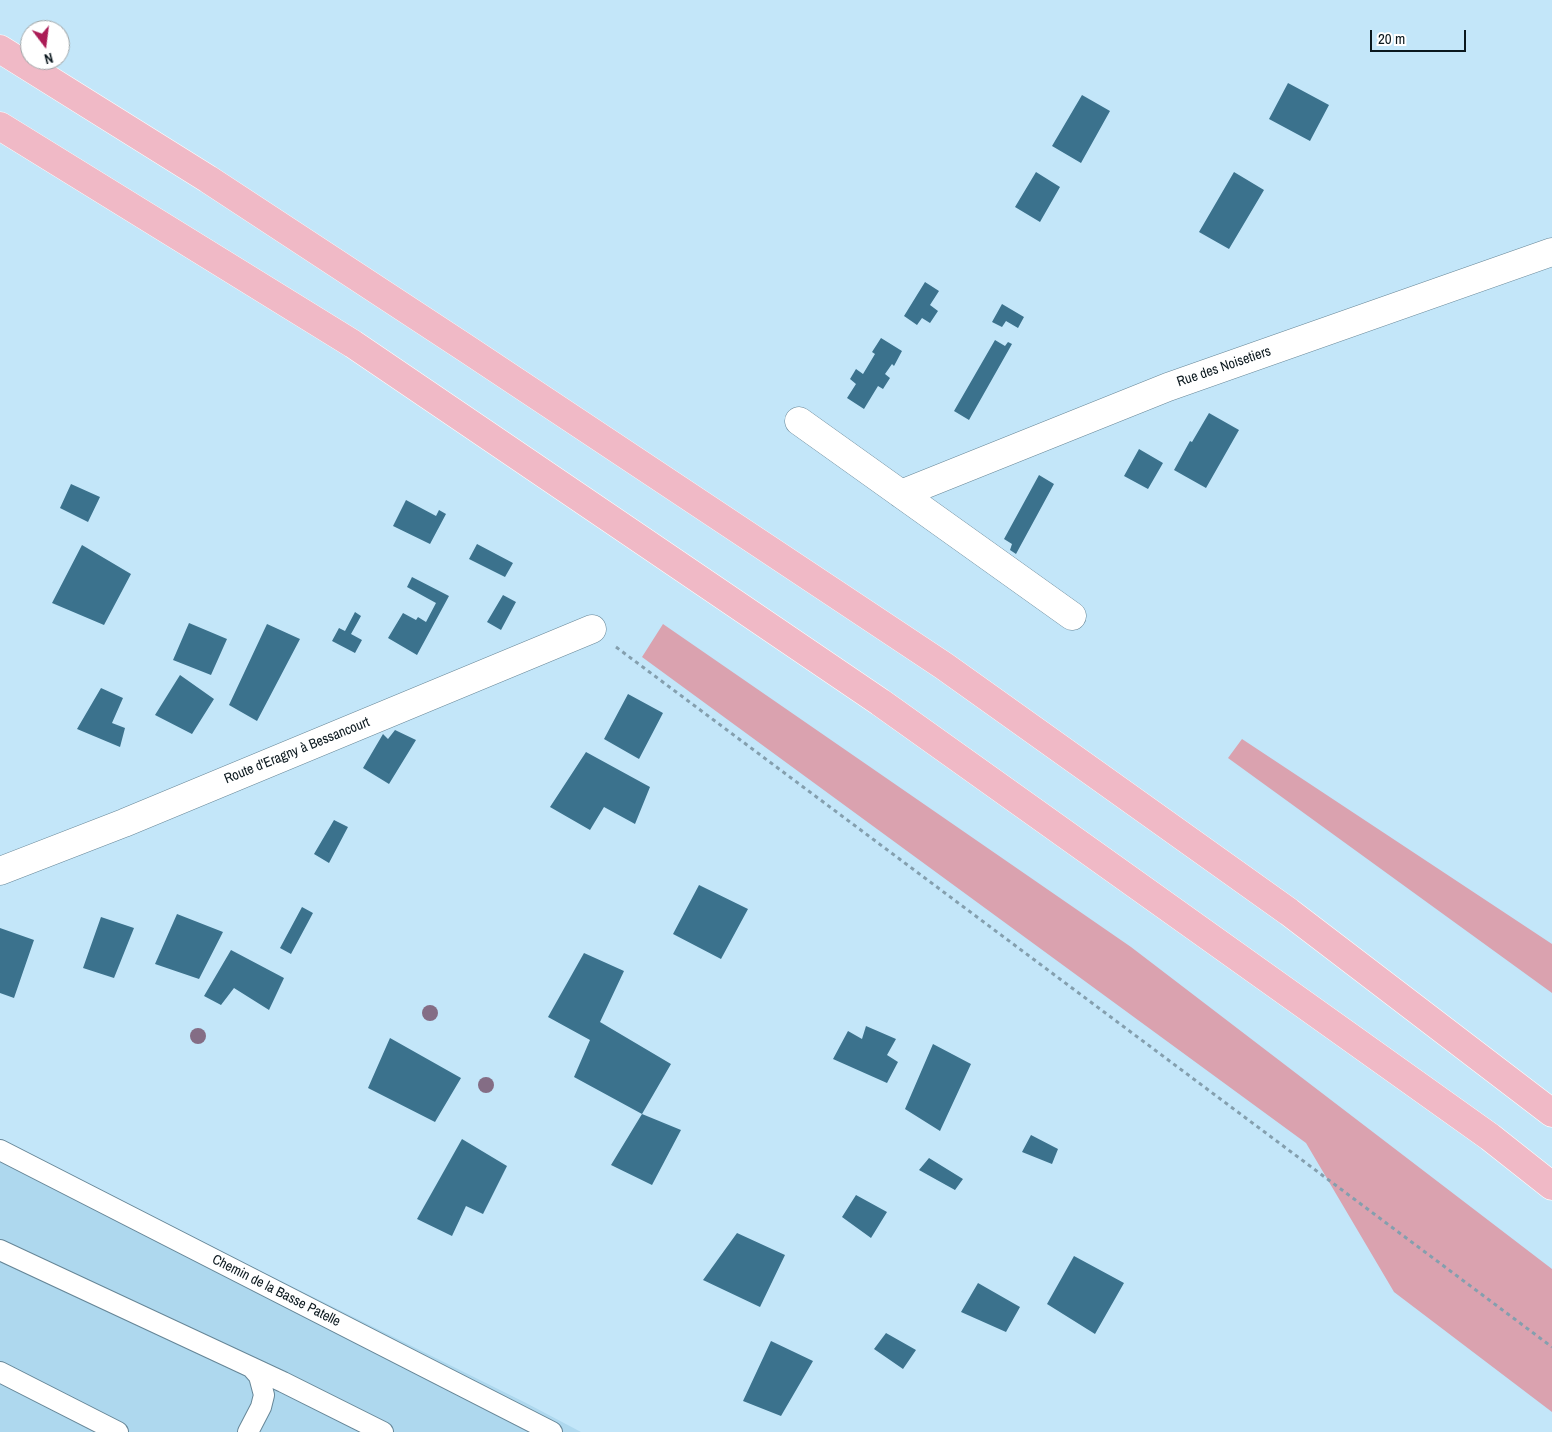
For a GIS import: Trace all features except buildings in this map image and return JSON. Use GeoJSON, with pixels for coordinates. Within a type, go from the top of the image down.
{"type":"FeatureCollection","features":[{"type":"Feature","properties":{"kind":"highway"},"geometry":{"type":"LineString","coordinates":[[0,49],[208,179],[459,343],[944,666],[1288,912],[1552,1113]]}},
{"type":"Feature","properties":{"kind":"highway"},"geometry":{"type":"LineString","coordinates":[[0,126],[353,344],[880,702],[1490,1137],[1552,1186]]}},
{"type":"Feature","properties":{"kind":"street","name":"Rue des Noisetiers"},"geometry":{"type":"LineString","coordinates":[[901,494],[1168,387],[1552,252]]}},
{"type":"Feature","properties":{"kind":"street"},"geometry":{"type":"LineString","coordinates":[[799,421],[1072,616]]}},
{"type":"Feature","properties":{"kind":"street","name":"Route d'Eragny à Bessancourt"},"geometry":{"type":"LineString","coordinates":[[0,871],[124,823],[592,630]]}},
{"type":"Feature","properties":{"kind":"lane","name":"Chemin de la Basse Patelle"},"geometry":{"type":"LineString","coordinates":[[0,1150],[552,1432]]}},
{"type":"Feature","properties":{"kind":"lane"},"geometry":{"type":"LineString","coordinates":[[0,1250],[252,1368],[383,1432]]}},
{"type":"Feature","properties":{"kind":"lane"},"geometry":{"type":"LineString","coordinates":[[248,1432],[261,1406],[264,1395],[259,1376],[252,1368]]}},
{"type":"Feature","properties":{"kind":"lane"},"geometry":{"type":"LineString","coordinates":[[0,1372],[118,1432]]}},
{"type":"Feature","properties":{"kind":"path"},"geometry":{"type":"LineString","coordinates":[[592,630],[1552,1347]]}},
{"type":"Feature","properties":{"kind":"shaded area"},"geometry":{"type":"Polygon","coordinates":[[[663,624],[1131,947],[1552,1269],[1552,1412],[1394,1292],[1306,1143],[642,657],[663,624]]]}},
{"type":"Feature","properties":{"kind":"shaded area"},"geometry":{"type":"Polygon","coordinates":[[[1242,739],[1552,944],[1552,993],[1228,758],[1242,739]]]}},
{"type":"Feature","properties":{"kind":"shaded area"},"geometry":{"type":"Polygon","coordinates":[[[0,1141],[526,1403],[581,1432],[0,1432],[0,1141]]]}}]}
